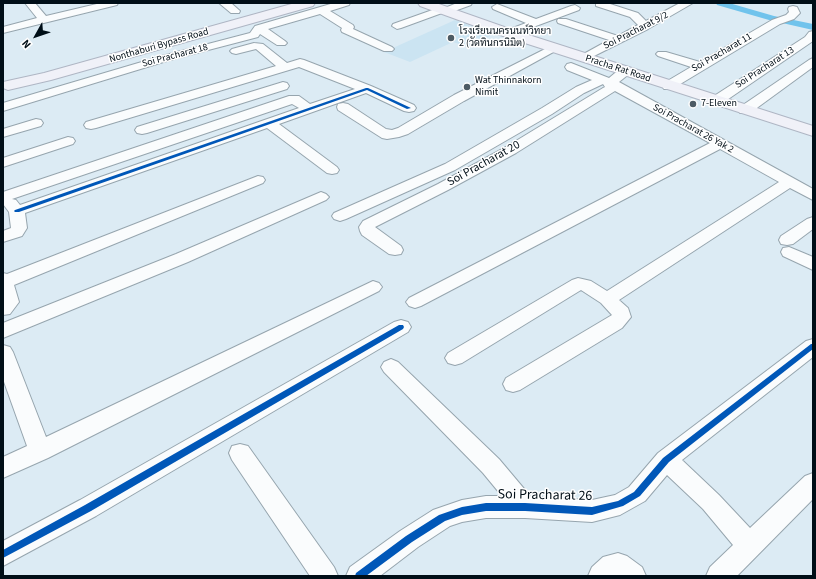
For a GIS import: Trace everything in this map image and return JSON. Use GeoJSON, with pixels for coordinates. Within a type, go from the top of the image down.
{"type":"FeatureCollection","features":[{"type":"Feature","properties":{"kind":"main road","name":"Nonthaburi Bypass Road"},"geometry":{"type":"LineString","coordinates":[[4,82],[33,68],[266,3]]}},
{"type":"Feature","properties":{"kind":"main road","name":"Nonthaburi Bypass Road"},"geometry":{"type":"LineString","coordinates":[[4,82],[281,3]]}},
{"type":"Feature","properties":{"kind":"main road","name":"Nonthaburi Bypass Road"},"geometry":{"type":"LineString","coordinates":[[101,55],[297,3]]}},
{"type":"Feature","properties":{"kind":"main road","name":"Nonthaburi Bypass Road"},"geometry":{"type":"LineString","coordinates":[[4,82],[46,77],[309,3]]}},
{"type":"Feature","properties":{"kind":"main road","name":"Pracha Rat Road"},"geometry":{"type":"LineString","coordinates":[[424,3],[625,72],[813,131]]}},
{"type":"Feature","properties":{"kind":"street"},"geometry":{"type":"LineString","coordinates":[[30,3],[44,20]]}},
{"type":"Feature","properties":{"kind":"street"},"geometry":{"type":"LineString","coordinates":[[3,30],[44,20],[82,6],[113,3]]}},
{"type":"Feature","properties":{"kind":"street"},"geometry":{"type":"LineString","coordinates":[[224,3],[235,11]]}},
{"type":"Feature","properties":{"kind":"street","name":"Soi Pracharat 18"},"geometry":{"type":"LineString","coordinates":[[3,107],[166,58],[254,35],[260,28],[345,3]]}},
{"type":"Feature","properties":{"kind":"street"},"geometry":{"type":"LineString","coordinates":[[398,26],[467,3]]}},
{"type":"Feature","properties":{"kind":"street"},"geometry":{"type":"LineString","coordinates":[[509,33],[575,8],[562,3]]}},
{"type":"Feature","properties":{"kind":"street","name":"Soi Pracharat 9/2"},"geometry":{"type":"LineString","coordinates":[[584,58],[688,3]]}},
{"type":"Feature","properties":{"kind":"street"},"geometry":{"type":"LineString","coordinates":[[600,4],[634,15],[641,21],[644,27]]}},
{"type":"Feature","properties":{"kind":"street"},"geometry":{"type":"LineString","coordinates":[[497,7],[536,22]]}},
{"type":"Feature","properties":{"kind":"street","name":"Soi Pracharat 11"},"geometry":{"type":"LineString","coordinates":[[668,86],[699,66],[795,14],[793,9]]}},
{"type":"Feature","properties":{"kind":"street"},"geometry":{"type":"LineString","coordinates":[[321,10],[349,26],[346,30],[388,49]]}},
{"type":"Feature","properties":{"kind":"street"},"geometry":{"type":"LineString","coordinates":[[612,17],[624,11]]}},
{"type":"Feature","properties":{"kind":"street"},"geometry":{"type":"LineString","coordinates":[[562,21],[618,40]]}},
{"type":"Feature","properties":{"kind":"street"},"geometry":{"type":"LineString","coordinates":[[587,29],[599,23]]}},
{"type":"Feature","properties":{"kind":"street"},"geometry":{"type":"LineString","coordinates":[[260,28],[282,43]]}},
{"type":"Feature","properties":{"kind":"street","name":"Soi Pracharat 13"},"geometry":{"type":"LineString","coordinates":[[716,101],[810,39],[813,34]]}},
{"type":"Feature","properties":{"kind":"street"},"geometry":{"type":"LineString","coordinates":[[184,65],[254,46],[259,46],[278,67],[283,86],[294,99],[310,110]]}},
{"type":"Feature","properties":{"kind":"street"},"geometry":{"type":"LineString","coordinates":[[343,106],[381,132],[387,135],[394,134],[403,131],[459,98],[553,48]]}},
{"type":"Feature","properties":{"kind":"street"},"geometry":{"type":"LineString","coordinates":[[662,54],[699,66]]}},
{"type":"Feature","properties":{"kind":"street"},"geometry":{"type":"LineString","coordinates":[[745,110],[813,62]]}},
{"type":"Feature","properties":{"kind":"street"},"geometry":{"type":"LineString","coordinates":[[127,107],[278,67],[304,64],[367,89],[409,108]]}},
{"type":"Feature","properties":{"kind":"street"},"geometry":{"type":"LineString","coordinates":[[91,125],[278,67]]}},
{"type":"Feature","properties":{"kind":"street","name":"Soi Pracharat 26 Yak 2"},"geometry":{"type":"LineString","coordinates":[[571,67],[607,82],[813,195]]}},
{"type":"Feature","properties":{"kind":"street","name":"Soi Pracharat 20"},"geometry":{"type":"LineString","coordinates":[[395,250],[368,231],[368,224],[443,187],[512,150],[607,91],[611,88],[607,82],[625,72]]}},
{"type":"Feature","properties":{"kind":"street"},"geometry":{"type":"LineString","coordinates":[[340,216],[450,167],[547,111],[580,90],[607,82]]}},
{"type":"Feature","properties":{"kind":"street"},"geometry":{"type":"LineString","coordinates":[[142,130],[283,86]]}},
{"type":"Feature","properties":{"kind":"street"},"geometry":{"type":"LineString","coordinates":[[17,211],[367,89]]}},
{"type":"Feature","properties":{"kind":"street"},"geometry":{"type":"LineString","coordinates":[[3,237],[16,232],[19,228],[17,211],[4,194],[294,99]]}},
{"type":"Feature","properties":{"kind":"street"},"geometry":{"type":"LineString","coordinates":[[3,133],[36,123]]}},
{"type":"Feature","properties":{"kind":"street"},"geometry":{"type":"LineString","coordinates":[[270,124],[332,170]]}},
{"type":"Feature","properties":{"kind":"street"},"geometry":{"type":"LineString","coordinates":[[3,163],[68,142]]}},
{"type":"Feature","properties":{"kind":"street"},"geometry":{"type":"LineString","coordinates":[[415,302],[719,144]]}},
{"type":"Feature","properties":{"kind":"street"},"geometry":{"type":"LineString","coordinates":[[3,309],[10,302],[4,280],[258,180]]}},
{"type":"Feature","properties":{"kind":"street"},"geometry":{"type":"LineString","coordinates":[[607,299],[789,182]]}},
{"type":"Feature","properties":{"kind":"street"},"geometry":{"type":"LineString","coordinates":[[3,330],[182,258],[321,197]]}},
{"type":"Feature","properties":{"kind":"street"},"geometry":{"type":"LineString","coordinates":[[813,222],[788,246],[813,264]]}},
{"type":"Feature","properties":{"kind":"street"},"geometry":{"type":"LineString","coordinates":[[455,358],[578,284],[585,285],[607,299],[621,313],[622,317],[615,323],[513,384]]}},
{"type":"Feature","properties":{"kind":"street"},"geometry":{"type":"LineString","coordinates":[[3,468],[373,287]]}},
{"type":"Feature","properties":{"kind":"street"},"geometry":{"type":"LineString","coordinates":[[3,554],[88,508],[402,327]]}},
{"type":"Feature","properties":{"kind":"street","name":"Soi Pracharat 26"},"geometry":{"type":"LineString","coordinates":[[359,576],[409,539],[442,518],[462,511],[486,507],[525,507],[592,511],[620,504],[637,494],[666,460],[813,346]]}},
{"type":"Feature","properties":{"kind":"street"},"geometry":{"type":"LineString","coordinates":[[3,352],[40,451]]}},
{"type":"Feature","properties":{"kind":"street"},"geometry":{"type":"LineString","coordinates":[[391,367],[491,466],[525,507]]}},
{"type":"Feature","properties":{"kind":"street"},"geometry":{"type":"LineString","coordinates":[[240,453],[325,576]]}},
{"type":"Feature","properties":{"kind":"street"},"geometry":{"type":"LineString","coordinates":[[666,460],[711,502],[750,546]]}},
{"type":"Feature","properties":{"kind":"street"},"geometry":{"type":"LineString","coordinates":[[719,576],[813,483]]}},
{"type":"Feature","properties":{"kind":"street"},"geometry":{"type":"LineString","coordinates":[[601,576],[612,566],[618,565],[633,576]]}},
{"type":"Feature","properties":{"kind":"shaded area","name":"โรงเรียนนครนนท์วิทยา 2 (วัดทินกรนิมิต)"},"geometry":{"type":"Polygon","coordinates":[[[455,20],[494,34],[468,47],[453,42],[410,62],[384,52],[455,20]]]}},
{"type":"Feature","properties":{"kind":"waterway"},"geometry":{"type":"LineString","coordinates":[[720,3],[772,18],[813,27]]}},
{"type":"Feature","properties":{"kind":"cycle path"},"geometry":{"type":"LineString","coordinates":[[17,211],[367,89],[409,108]]}},
{"type":"Feature","properties":{"kind":"cycle path"},"geometry":{"type":"LineString","coordinates":[[3,554],[88,508],[401,327]]}},
{"type":"Feature","properties":{"kind":"cycle path"},"geometry":{"type":"LineString","coordinates":[[359,576],[409,539],[442,518],[462,511],[486,507],[525,507],[592,511],[620,504],[637,494],[666,460],[813,346]]}},
{"type":"Feature","properties":{"kind":"place","name":"โรงเรียนนครนนท์วิทยา 2 (วัดทินกรนิมิต)"},"geometry":{"type":"Point","coordinates":[451,38]}},
{"type":"Feature","properties":{"kind":"place","name":"Wat Thinnakorn Nimit"},"geometry":{"type":"Point","coordinates":[467,87]}},
{"type":"Feature","properties":{"kind":"place","name":"7-Eleven"},"geometry":{"type":"Point","coordinates":[693,104]}}]}
